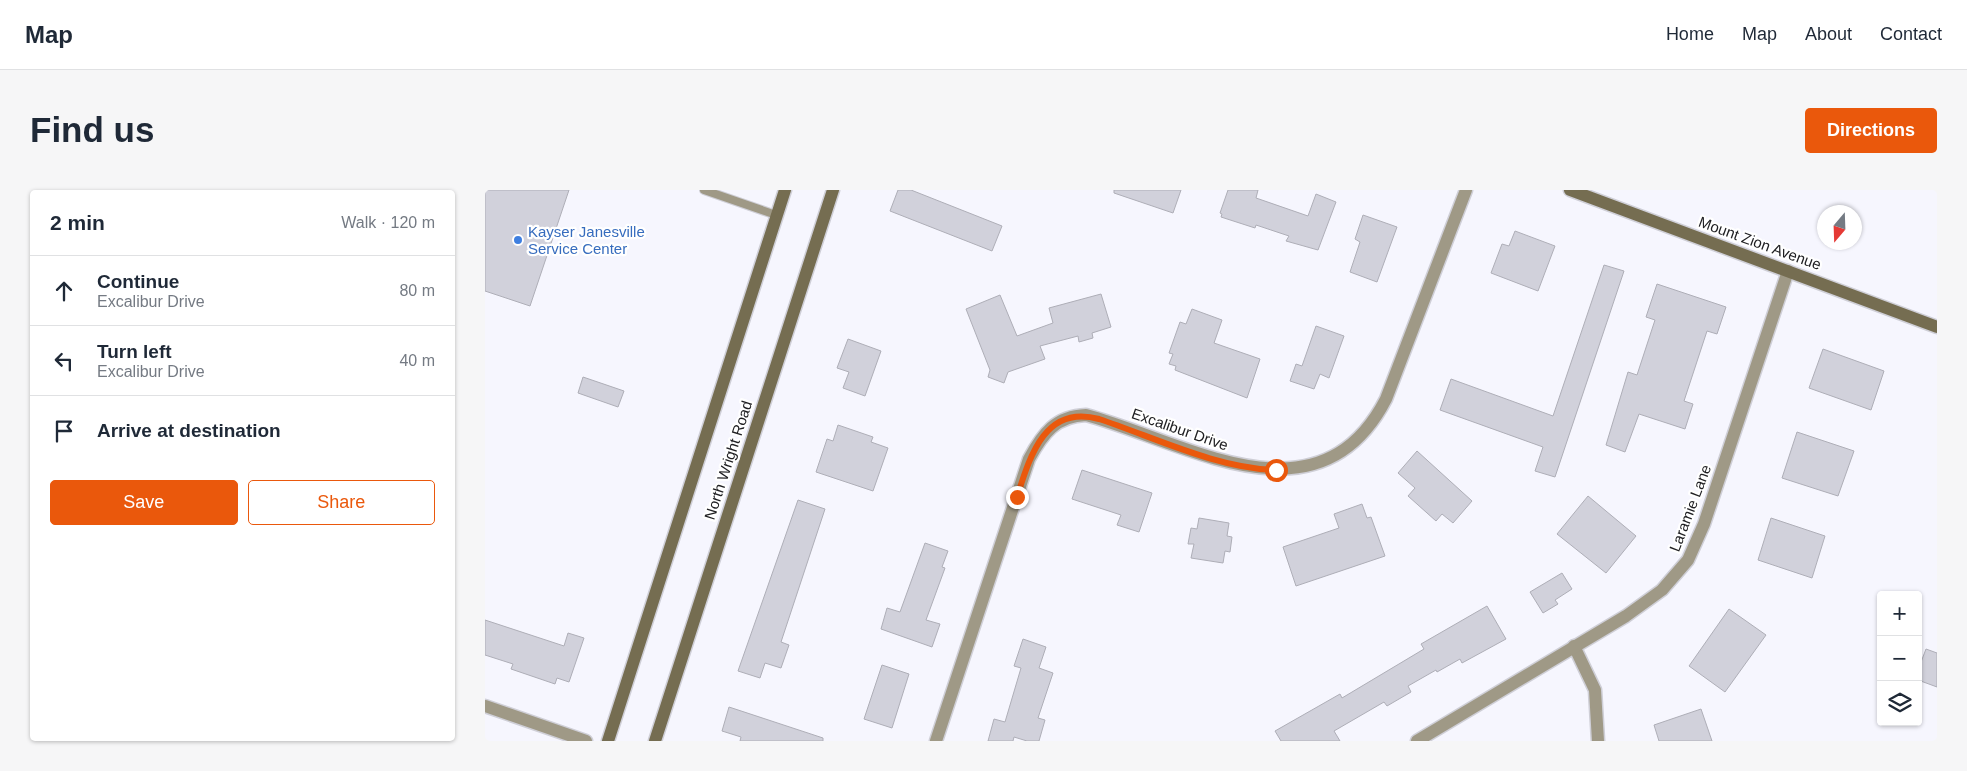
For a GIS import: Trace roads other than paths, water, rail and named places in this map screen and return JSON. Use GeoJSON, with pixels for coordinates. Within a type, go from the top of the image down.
{"type":"FeatureCollection","features":[{"type":"Feature","properties":{"kind":"main road","name":"North Wright Road"},"geometry":{"type":"LineString","coordinates":[[608,741],[785,190]]}},
{"type":"Feature","properties":{"kind":"main road","name":"North Wright Road"},"geometry":{"type":"LineString","coordinates":[[655,741],[833,190]]}},
{"type":"Feature","properties":{"kind":"main road","name":"Mount Zion Avenue"},"geometry":{"type":"LineString","coordinates":[[1570,190],[1937,327]]}},
{"type":"Feature","properties":{"kind":"street","name":"Excalibur Drive"},"geometry":{"type":"LineString","coordinates":[[936,741],[1029,458],[1046,432],[1060,421],[1071,416],[1087,416],[1213,458],[1251,468],[1284,469],[1308,465],[1330,457],[1363,435],[1374,422],[1382,407],[1466,190]]}},
{"type":"Feature","properties":{"kind":"street","name":"Laramie Lane"},"geometry":{"type":"LineString","coordinates":[[1417,741],[1626,616],[1662,590],[1688,560],[1704,524],[1788,271]]}},
{"type":"Feature","properties":{"kind":"street"},"geometry":{"type":"LineString","coordinates":[[1574,646],[1595,690],[1598,741]]}},
{"type":"Feature","properties":{"kind":"street"},"geometry":{"type":"LineString","coordinates":[[485,706],[586,741]]}},
{"type":"Feature","properties":{"kind":"lane"},"geometry":{"type":"LineString","coordinates":[[704,190],[777,215]]}},
{"type":"Feature","properties":{"kind":"place","name":"Kayser Janesville Service Center"},"geometry":{"type":"Point","coordinates":[518,240]}}]}
